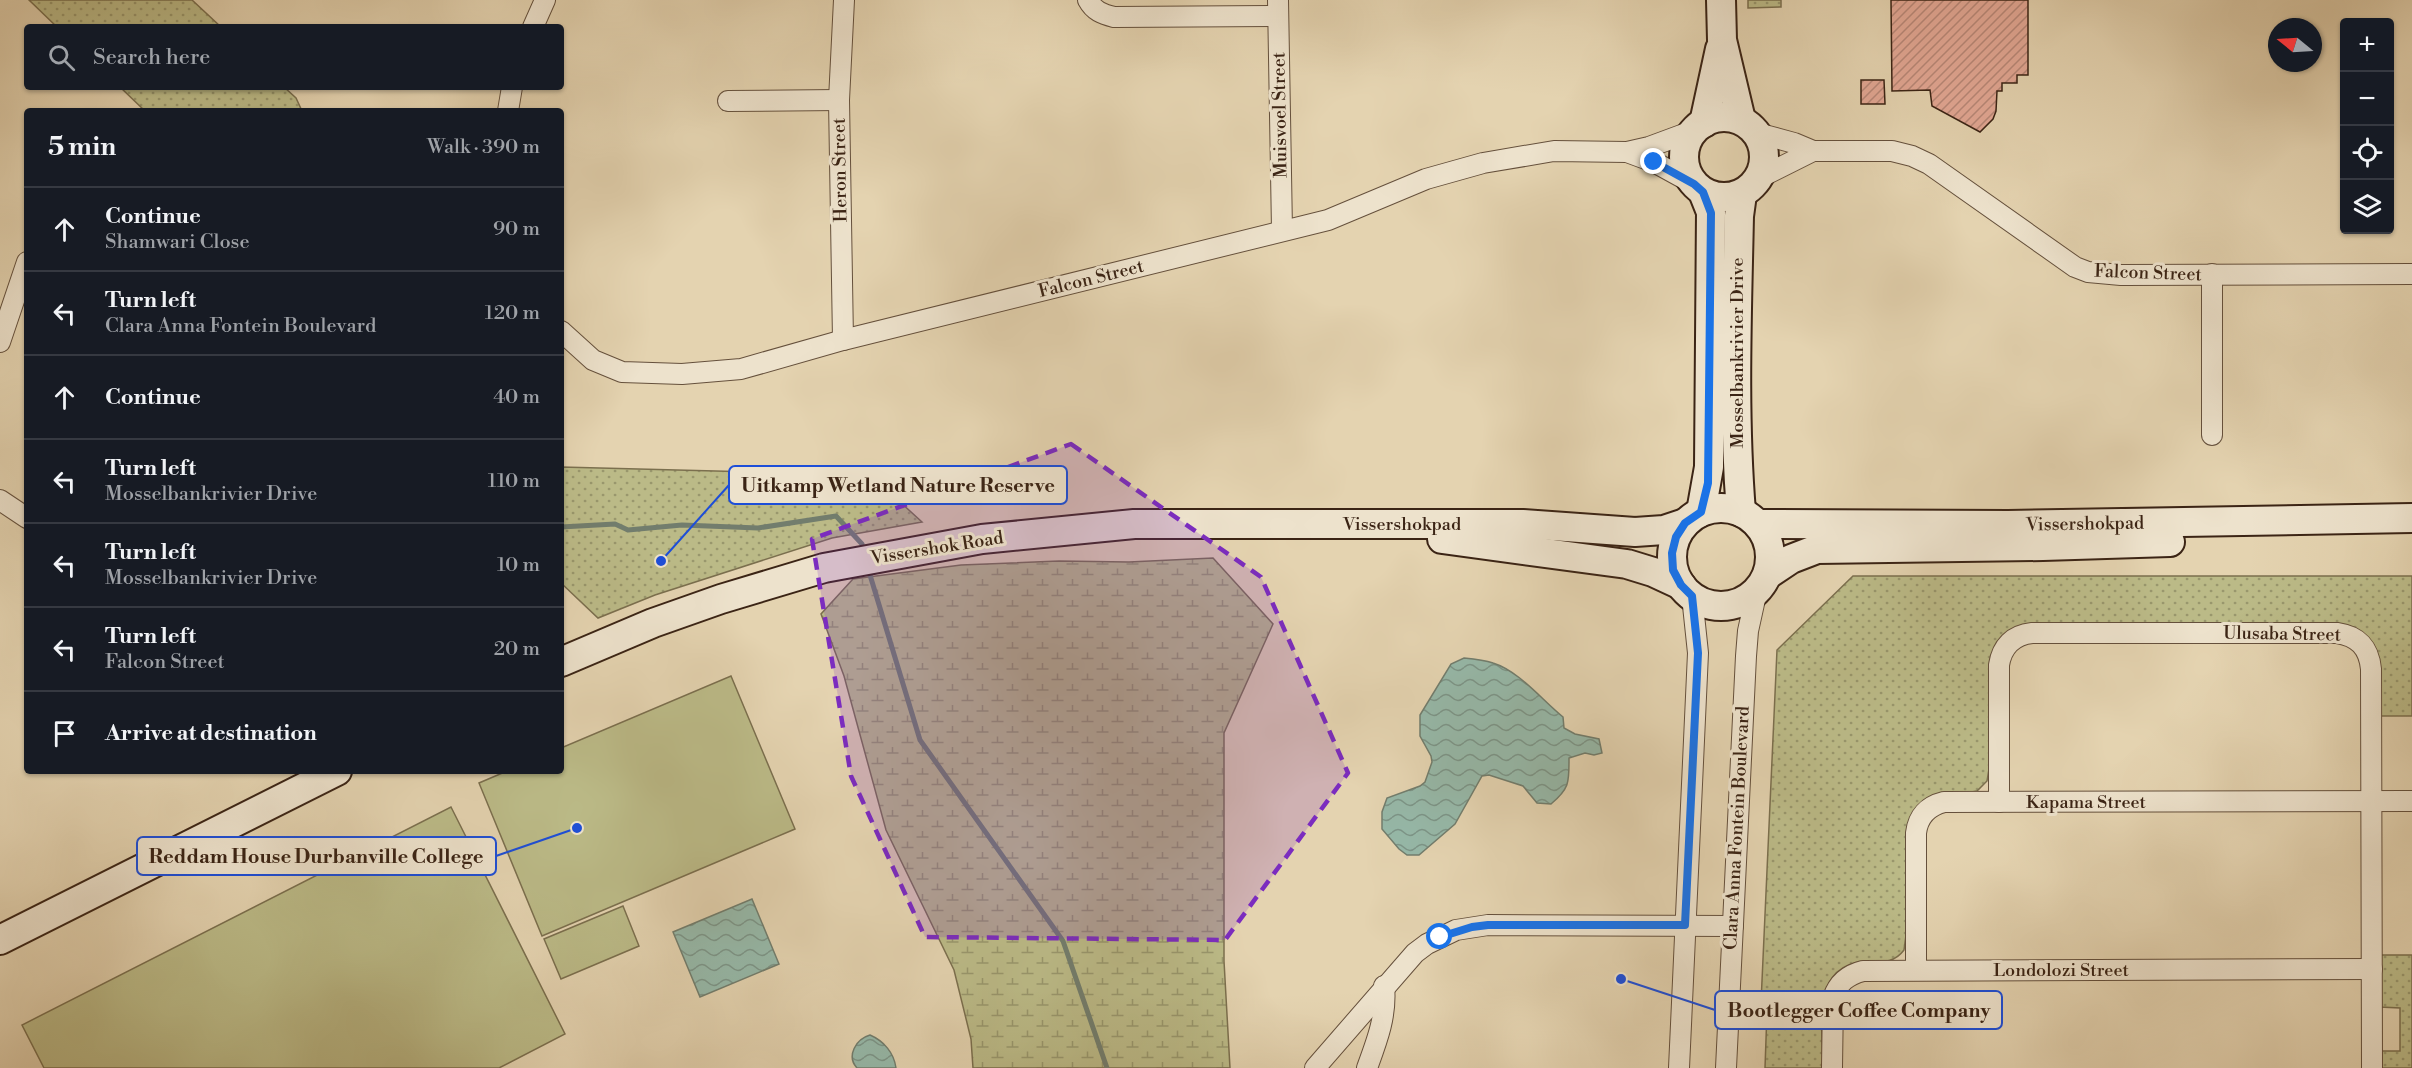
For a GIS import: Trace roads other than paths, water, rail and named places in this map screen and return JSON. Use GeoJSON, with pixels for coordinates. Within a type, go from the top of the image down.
{"type":"FeatureCollection","features":[{"type":"Feature","properties":{"kind":"main road"},"geometry":{"type":"LineString","coordinates":[[1721,0],[1722,40],[1700,126],[1685,148],[1684,161],[1687,173],[1699,188],[1716,197],[1729,198],[1750,186],[1763,168],[1764,156],[1749,127],[1722,40]]}},
{"type":"Feature","properties":{"kind":"main road"},"geometry":{"type":"LineString","coordinates":[[1700,126],[1714,118],[1725,117],[1749,127]]}},
{"type":"Feature","properties":{"kind":"main road","name":"Mosselbankrivier Drive"},"geometry":{"type":"LineString","coordinates":[[1749,518],[1736,439],[1736,359],[1739,216],[1750,186]]}},
{"type":"Feature","properties":{"kind":"main road","name":"Mosselbankrivier Drive"},"geometry":{"type":"LineString","coordinates":[[1693,518],[1709,467],[1711,213],[1699,188]]}},
{"type":"Feature","properties":{"kind":"main road"},"geometry":{"type":"LineString","coordinates":[[1713,508],[1730,508],[1749,518],[1767,538],[1770,554],[1762,583],[1737,603],[1721,606],[1706,604],[1686,590],[1673,570],[1672,553],[1676,537],[1693,518],[1713,508]]}},
{"type":"Feature","properties":{"kind":"main road","name":"Vissershokpad"},"geometry":{"type":"LineString","coordinates":[[1330,525],[1523,524],[1635,532],[1664,530],[1693,518]]}},
{"type":"Feature","properties":{"kind":"main road","name":"Vissershokpad"},"geometry":{"type":"LineString","coordinates":[[1749,518],[2008,525],[2412,519]]}},
{"type":"Feature","properties":{"kind":"main road","name":"Vissershok Road"},"geometry":{"type":"LineString","coordinates":[[564,661],[653,623],[721,599],[824,568],[902,553],[982,539],[1110,525],[1214,522],[1330,525]]}},
{"type":"Feature","properties":{"kind":"main road","name":"Vissershokpad"},"geometry":{"type":"LineString","coordinates":[[1330,525],[1627,564],[1686,590]]}},
{"type":"Feature","properties":{"kind":"main road","name":"Vissershokpad"},"geometry":{"type":"LineString","coordinates":[[1762,583],[1791,560],[1817,549],[2043,546],[2386,536],[2412,533]]}},
{"type":"Feature","properties":{"kind":"main road"},"geometry":{"type":"LineString","coordinates":[[0,940],[331,774]]}},
{"type":"Feature","properties":{"kind":"street"},"geometry":{"type":"LineString","coordinates":[[534,24],[545,0]]}},
{"type":"Feature","properties":{"kind":"street","name":"Heron Street"},"geometry":{"type":"LineString","coordinates":[[843,340],[839,100],[844,0]]}},
{"type":"Feature","properties":{"kind":"street"},"geometry":{"type":"LineString","coordinates":[[1088,0],[1092,7],[1101,14],[1114,17],[1278,8]]}},
{"type":"Feature","properties":{"kind":"street","name":"Muisvoel Street"},"geometry":{"type":"LineString","coordinates":[[1278,8],[1282,230]]}},
{"type":"Feature","properties":{"kind":"street"},"geometry":{"type":"LineString","coordinates":[[508,108],[512,90]]}},
{"type":"Feature","properties":{"kind":"street"},"geometry":{"type":"LineString","coordinates":[[728,101],[839,100]]}},
{"type":"Feature","properties":{"kind":"street","name":"Falcon Street"},"geometry":{"type":"LineString","coordinates":[[564,334],[593,360],[608,368],[636,374],[682,374],[741,369],[843,340],[1344,215],[1411,184],[1483,163],[1554,151],[1627,152],[1649,147],[1700,126]]}},
{"type":"Feature","properties":{"kind":"street","name":"Falcon Street"},"geometry":{"type":"LineString","coordinates":[[1749,127],[1813,151],[1893,151],[1912,156],[1929,164],[2062,260],[2088,272],[2412,274]]}},
{"type":"Feature","properties":{"kind":"street","name":"Falcon Street"},"geometry":{"type":"LineString","coordinates":[[1750,186],[1813,151]]}},
{"type":"Feature","properties":{"kind":"street","name":"Falcon Street"},"geometry":{"type":"LineString","coordinates":[[1627,152],[1654,162],[1699,188]]}},
{"type":"Feature","properties":{"kind":"street"},"geometry":{"type":"LineString","coordinates":[[0,342],[24,271]]}},
{"type":"Feature","properties":{"kind":"street"},"geometry":{"type":"LineString","coordinates":[[2211,274],[2212,435]]}},
{"type":"Feature","properties":{"kind":"street"},"geometry":{"type":"LineString","coordinates":[[0,500],[24,516]]}},
{"type":"Feature","properties":{"kind":"street","name":"Clara Anna Fontein Boulevard"},"geometry":{"type":"LineString","coordinates":[[1726,1068],[1748,632],[1762,583]]}},
{"type":"Feature","properties":{"kind":"street"},"geometry":{"type":"LineString","coordinates":[[1679,1068],[1698,653],[1686,590]]}},
{"type":"Feature","properties":{"kind":"street","name":"Ulusaba Street"},"geometry":{"type":"LineString","coordinates":[[1999,802],[1999,665],[2006,645],[2018,636],[2032,633],[2302,633],[2347,634],[2361,643],[2367,651],[2371,669],[2372,1068]]}},
{"type":"Feature","properties":{"kind":"street","name":"Kapama Street"},"geometry":{"type":"LineString","coordinates":[[1916,970],[1916,835],[1920,817],[1931,807],[1944,802],[2412,801]]}},
{"type":"Feature","properties":{"kind":"street"},"geometry":{"type":"LineString","coordinates":[[1315,1068],[1404,964],[1427,944],[1456,930],[1472,927],[1732,926]]}},
{"type":"Feature","properties":{"kind":"street","name":"Londolozi Street"},"geometry":{"type":"LineString","coordinates":[[1832,1068],[1833,998],[1846,977],[1863,970],[2372,969]]}},
{"type":"Feature","properties":{"kind":"street"},"geometry":{"type":"LineString","coordinates":[[1367,1068],[1380,1033],[1386,1003],[1384,986]]}},
{"type":"Feature","properties":{"kind":"water"},"geometry":{"type":"Polygon","coordinates":[[[1464,658],[1490,662],[1512,672],[1563,717],[1564,728],[1575,734],[1599,739],[1602,753],[1594,755],[1585,753],[1569,758],[1567,784],[1551,804],[1537,803],[1523,786],[1489,775],[1482,776],[1455,824],[1419,855],[1407,855],[1382,829],[1382,812],[1387,798],[1425,782],[1432,762],[1420,736],[1420,715],[1451,664],[1464,658]]]}},
{"type":"Feature","properties":{"kind":"water"},"geometry":{"type":"Polygon","coordinates":[[[752,899],[779,964],[700,997],[673,932],[752,899]]]}},
{"type":"Feature","properties":{"kind":"water"},"geometry":{"type":"Polygon","coordinates":[[[870,1035],[888,1048],[896,1068],[857,1068],[852,1058],[854,1048],[870,1035]]]}},
{"type":"Feature","properties":{"kind":"waterway"},"geometry":{"type":"LineString","coordinates":[[564,527],[615,524],[628,530],[682,525],[758,528],[836,516],[862,544]]}},
{"type":"Feature","properties":{"kind":"waterway"},"geometry":{"type":"LineString","coordinates":[[870,575],[920,740],[1063,941],[1107,1068]]}},
{"type":"Feature","properties":{"kind":"place","name":"Uitkamp Wetland Nature Reserve"},"geometry":{"type":"Point","coordinates":[661,561]}},
{"type":"Feature","properties":{"kind":"place","name":"Reddam House Durbanville College"},"geometry":{"type":"Point","coordinates":[577,828]}},
{"type":"Feature","properties":{"kind":"place","name":"Bootlegger Coffee Company"},"geometry":{"type":"Point","coordinates":[1621,979]}}]}
